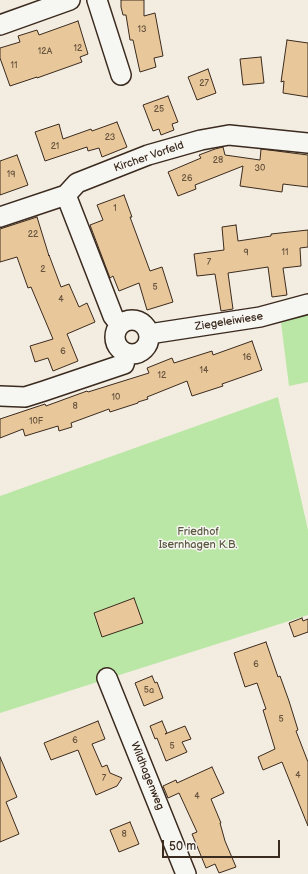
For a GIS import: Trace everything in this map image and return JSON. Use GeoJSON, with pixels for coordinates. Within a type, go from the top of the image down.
{"type":"FeatureCollection","features":[{"type":"Feature","properties":{"kind":"street"},"geometry":{"type":"LineString","coordinates":[[0,25],[70,0]]}},
{"type":"Feature","properties":{"kind":"street"},"geometry":{"type":"LineString","coordinates":[[97,0],[121,75]]}},
{"type":"Feature","properties":{"kind":"street","name":"Kircher Vorfeld"},"geometry":{"type":"LineString","coordinates":[[0,217],[66,195],[77,183],[148,155],[200,140],[229,135],[308,143]]}},
{"type":"Feature","properties":{"kind":"street"},"geometry":{"type":"LineString","coordinates":[[66,195],[113,316],[120,324]]}},
{"type":"Feature","properties":{"kind":"street","name":"Ziegeleiwiese"},"geometry":{"type":"LineString","coordinates":[[148,334],[260,317],[308,304]]}},
{"type":"Feature","properties":{"kind":"street"},"geometry":{"type":"LineString","coordinates":[[130,320],[144,325],[148,334],[148,342],[144,349],[136,354],[127,354],[118,348],[115,341],[115,332],[120,324],[130,320]]}},
{"type":"Feature","properties":{"kind":"street"},"geometry":{"type":"LineString","coordinates":[[0,396],[25,397],[44,391],[124,364],[127,354]]}},
{"type":"Feature","properties":{"kind":"street","name":"Wildhagenweg"},"geometry":{"type":"LineString","coordinates":[[107,678],[186,874]]}},
{"type":"Feature","properties":{"kind":"green space"},"geometry":{"type":"Polygon","coordinates":[[[308,314],[308,382],[289,386],[281,323],[308,314]]]}},
{"type":"Feature","properties":{"kind":"green space","name":"Friedhof Isernhagen K.B."},"geometry":{"type":"Polygon","coordinates":[[[278,397],[308,530],[308,615],[0,713],[0,496],[278,397]]]}},
{"type":"Feature","properties":{"kind":"building"},"geometry":{"type":"Polygon","coordinates":[[[121,0],[144,0],[144,16],[155,13],[163,56],[154,58],[156,67],[140,72],[133,40],[130,40],[126,15],[123,15],[121,0]]]}},
{"type":"Feature","properties":{"kind":"building"},"geometry":{"type":"Polygon","coordinates":[[[78,21],[88,54],[80,57],[82,62],[10,86],[0,58],[0,48],[20,42],[18,36],[37,30],[39,35],[78,21]]]}},
{"type":"Feature","properties":{"kind":"building"},"geometry":{"type":"Polygon","coordinates":[[[287,40],[308,43],[308,97],[283,93],[284,81],[281,82],[287,40]]]}},
{"type":"Feature","properties":{"kind":"building"},"geometry":{"type":"Polygon","coordinates":[[[261,57],[264,83],[243,85],[240,59],[261,57]]]}},
{"type":"Feature","properties":{"kind":"building"},"geometry":{"type":"Polygon","coordinates":[[[208,69],[216,93],[197,100],[188,77],[208,69]]]}},
{"type":"Feature","properties":{"kind":"building"},"geometry":{"type":"Polygon","coordinates":[[[168,96],[178,122],[172,124],[174,130],[161,135],[159,129],[153,131],[143,105],[168,96]]]}},
{"type":"Feature","properties":{"kind":"building"},"geometry":{"type":"Polygon","coordinates":[[[117,122],[127,147],[102,157],[99,148],[88,151],[87,147],[45,161],[35,132],[59,124],[63,139],[117,122]]]}},
{"type":"Feature","properties":{"kind":"building"},"geometry":{"type":"Polygon","coordinates":[[[223,147],[225,155],[260,160],[261,149],[308,155],[308,187],[283,184],[282,192],[240,186],[243,166],[195,185],[196,189],[178,196],[168,172],[201,158],[199,155],[223,147]]]}},
{"type":"Feature","properties":{"kind":"building"},"geometry":{"type":"Polygon","coordinates":[[[17,155],[28,185],[0,195],[0,161],[17,155]]]}},
{"type":"Feature","properties":{"kind":"building"},"geometry":{"type":"Polygon","coordinates":[[[124,195],[132,217],[130,217],[150,271],[162,267],[173,302],[147,310],[139,283],[119,291],[113,276],[110,278],[90,225],[103,220],[97,205],[124,195]]]}},
{"type":"Feature","properties":{"kind":"building"},"geometry":{"type":"Polygon","coordinates":[[[37,217],[49,256],[61,287],[69,284],[79,307],[87,303],[95,322],[67,334],[78,361],[53,371],[48,358],[35,362],[30,346],[53,339],[31,287],[28,288],[17,257],[0,262],[0,229],[37,217]]]}},
{"type":"Feature","properties":{"kind":"building"},"geometry":{"type":"Polygon","coordinates":[[[236,225],[238,241],[271,236],[271,234],[308,230],[308,247],[300,248],[301,266],[283,268],[287,295],[272,297],[268,267],[228,273],[233,309],[221,311],[215,274],[197,276],[194,254],[224,250],[222,227],[236,225]]]}},
{"type":"Feature","properties":{"kind":"building"},"geometry":{"type":"Polygon","coordinates":[[[252,341],[262,370],[222,384],[223,386],[192,396],[187,381],[147,397],[148,399],[138,403],[110,412],[109,409],[71,423],[72,427],[59,431],[58,426],[25,436],[23,429],[0,438],[0,419],[149,373],[147,368],[172,358],[174,363],[212,351],[213,355],[252,341]]]}},
{"type":"Feature","properties":{"kind":"building"},"geometry":{"type":"Polygon","coordinates":[[[134,598],[143,623],[102,637],[94,613],[134,598]]]}},
{"type":"Feature","properties":{"kind":"building"},"geometry":{"type":"Polygon","coordinates":[[[302,618],[303,621],[308,619],[308,632],[294,637],[289,623],[302,618]]]}},
{"type":"Feature","properties":{"kind":"building"},"geometry":{"type":"Polygon","coordinates":[[[266,642],[278,677],[280,676],[289,701],[298,730],[296,731],[308,762],[308,826],[282,762],[263,770],[258,757],[275,749],[263,710],[266,709],[257,683],[245,687],[234,653],[266,642]]]}},
{"type":"Feature","properties":{"kind":"building"},"geometry":{"type":"Polygon","coordinates":[[[152,676],[155,683],[157,682],[163,698],[144,706],[135,683],[152,676]]]}},
{"type":"Feature","properties":{"kind":"building"},"geometry":{"type":"Polygon","coordinates":[[[98,721],[105,739],[92,744],[102,767],[107,765],[110,773],[122,778],[117,786],[96,795],[78,750],[51,760],[44,743],[98,721]]]}},
{"type":"Feature","properties":{"kind":"building"},"geometry":{"type":"Polygon","coordinates":[[[162,721],[167,733],[165,734],[185,726],[191,739],[182,742],[187,752],[166,761],[157,738],[155,739],[150,726],[162,721]]]}},
{"type":"Feature","properties":{"kind":"building"},"geometry":{"type":"Polygon","coordinates":[[[0,757],[17,797],[6,802],[19,834],[0,842],[0,757]]]}},
{"type":"Feature","properties":{"kind":"building"},"geometry":{"type":"Polygon","coordinates":[[[212,767],[224,793],[211,799],[221,823],[225,841],[236,867],[219,873],[215,864],[206,868],[192,834],[197,832],[179,793],[168,798],[163,786],[176,780],[177,783],[212,767]]]}},
{"type":"Feature","properties":{"kind":"building"},"geometry":{"type":"Polygon","coordinates":[[[130,822],[139,844],[119,852],[110,830],[130,822]]]}}]}
